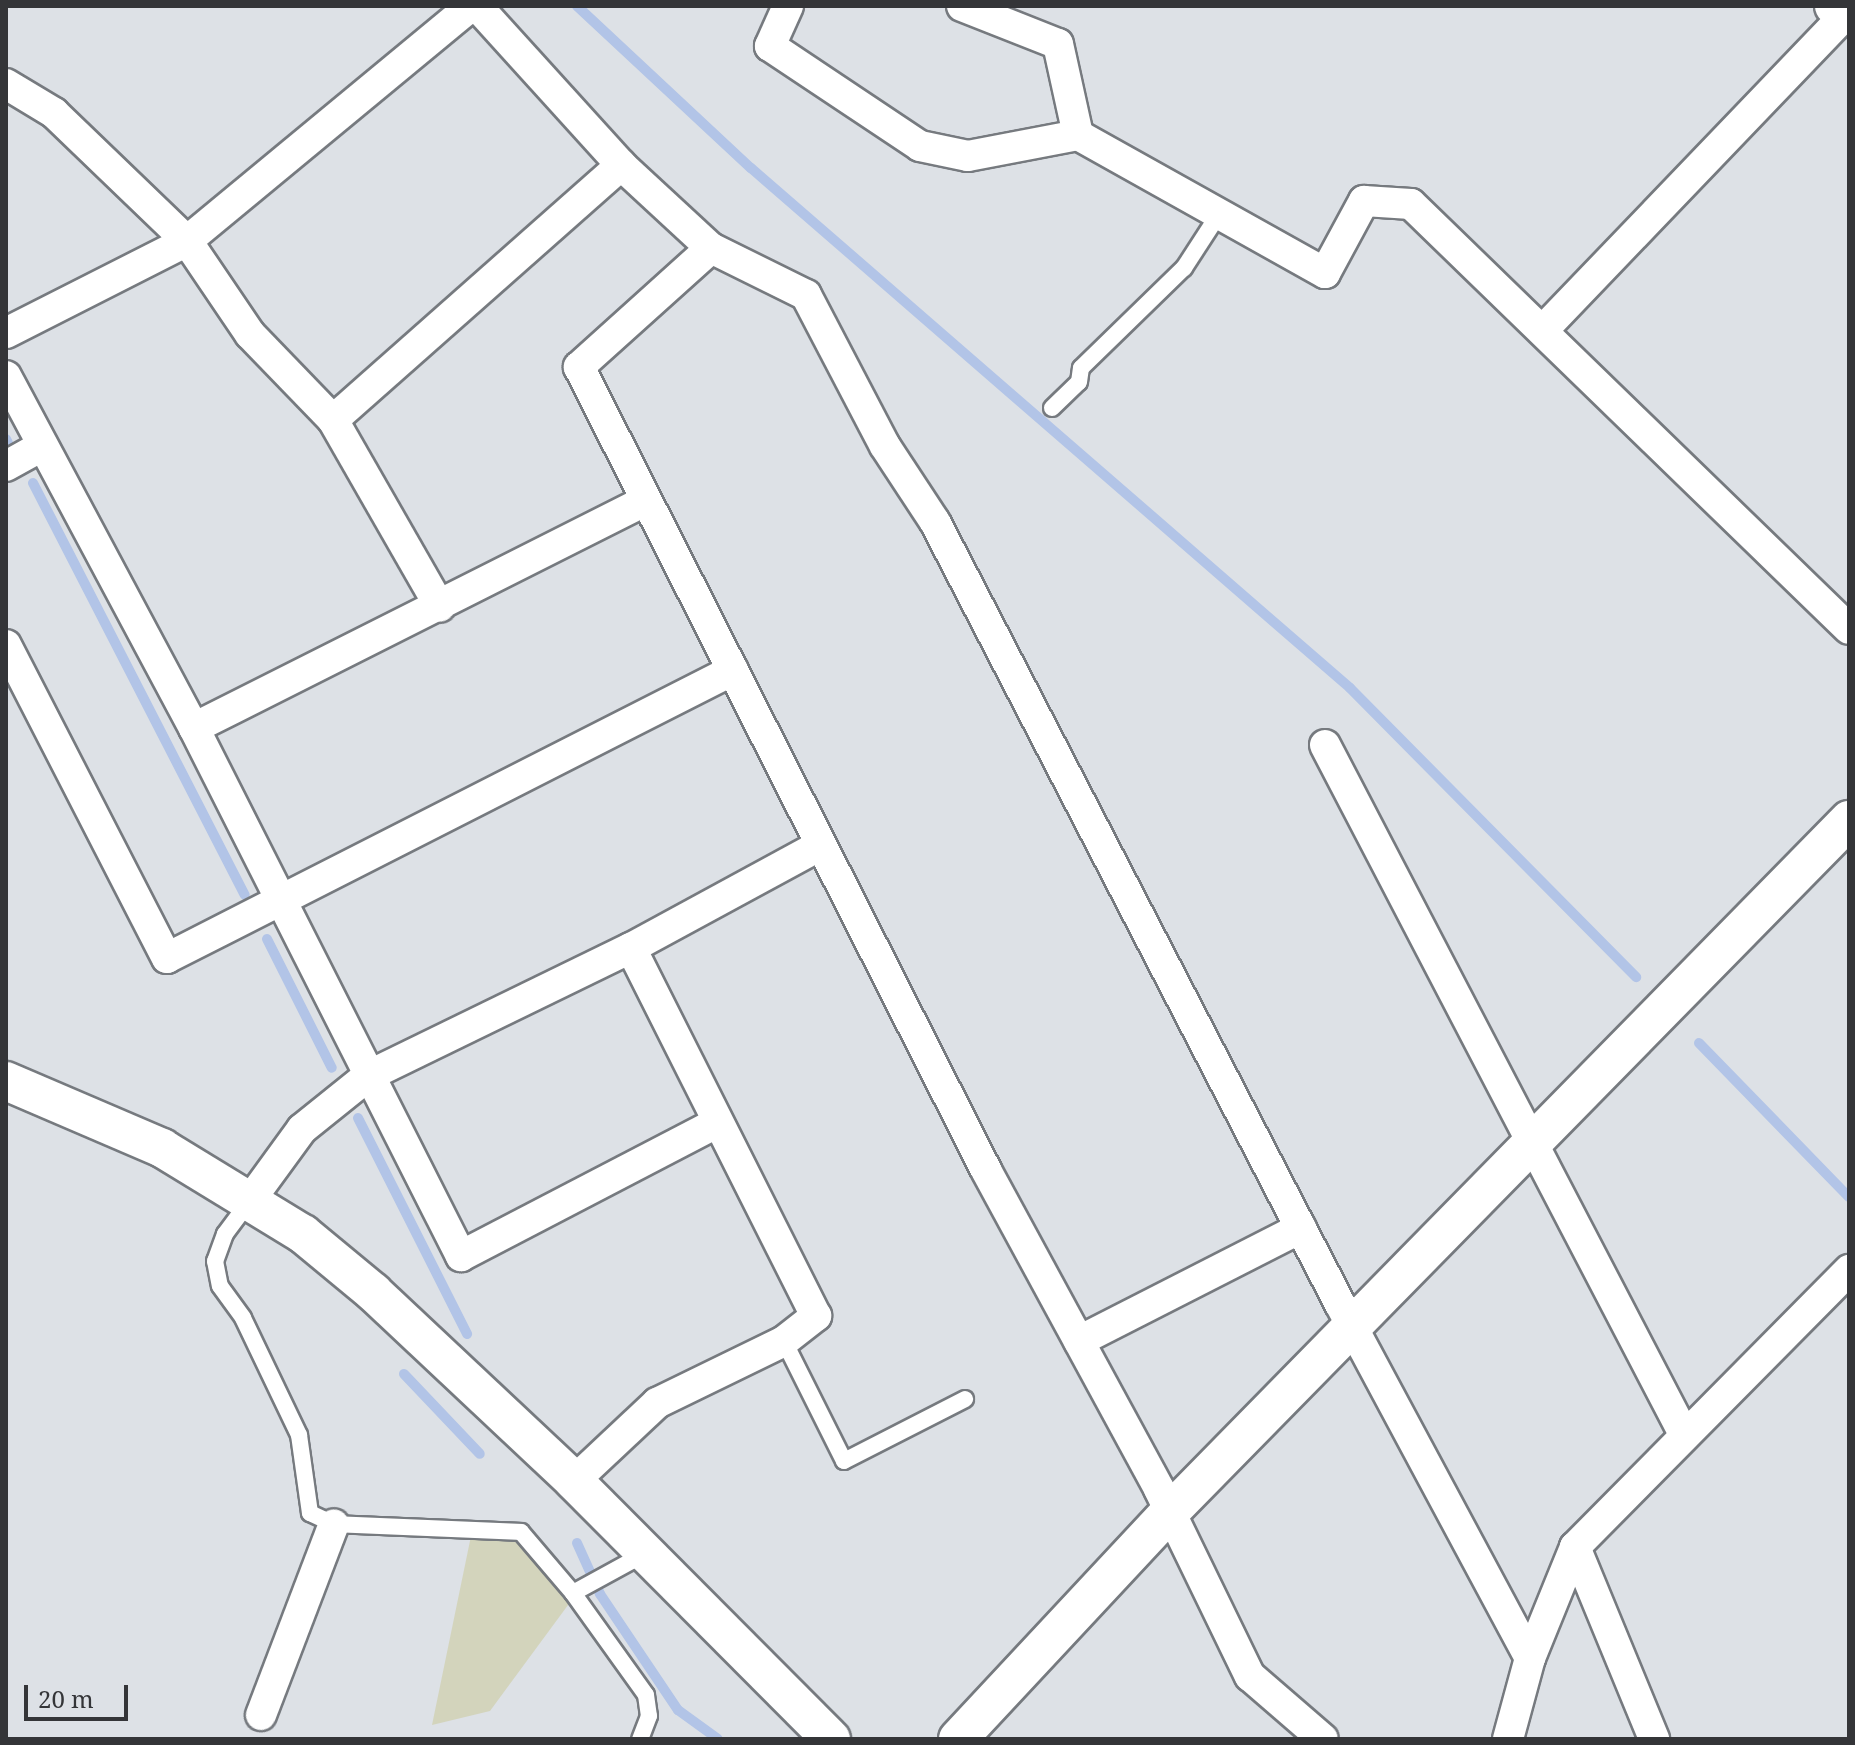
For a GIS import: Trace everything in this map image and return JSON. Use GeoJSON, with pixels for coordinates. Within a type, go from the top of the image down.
{"type":"FeatureCollection","features":[{"type":"Feature","properties":{"kind":"street"},"geometry":{"type":"LineString","coordinates":[[6,333],[187,241],[471,6]]}},
{"type":"Feature","properties":{"kind":"street"},"geometry":{"type":"LineString","coordinates":[[477,6],[621,165],[711,248],[806,295],[885,446],[935,522],[1301,1228],[1530,1658]]}},
{"type":"Feature","properties":{"kind":"street"},"geometry":{"type":"LineString","coordinates":[[788,6],[770,46],[920,146],[968,156],[1078,135],[1325,273],[1364,201],[1411,204],[1849,629]]}},
{"type":"Feature","properties":{"kind":"street"},"geometry":{"type":"LineString","coordinates":[[962,6],[1058,44],[1078,135]]}},
{"type":"Feature","properties":{"kind":"street"},"geometry":{"type":"LineString","coordinates":[[1543,330],[1845,11]]}},
{"type":"Feature","properties":{"kind":"street"},"geometry":{"type":"LineString","coordinates":[[6,84],[54,113],[187,241],[250,334],[333,420],[440,607]]}},
{"type":"Feature","properties":{"kind":"street"},"geometry":{"type":"LineString","coordinates":[[333,420],[621,165]]}},
{"type":"Feature","properties":{"kind":"street"},"geometry":{"type":"LineString","coordinates":[[711,248],[579,367],[821,845],[1159,1489],[1167,1515],[1250,1676],[1323,1739]]}},
{"type":"Feature","properties":{"kind":"street"},"geometry":{"type":"LineString","coordinates":[[6,376],[194,728],[461,1256],[715,1124]]}},
{"type":"Feature","properties":{"kind":"street"},"geometry":{"type":"LineString","coordinates":[[6,466],[42,446]]}},
{"type":"Feature","properties":{"kind":"street"},"geometry":{"type":"LineString","coordinates":[[194,728],[440,607],[645,501]]}},
{"type":"Feature","properties":{"kind":"street"},"geometry":{"type":"LineString","coordinates":[[6,645],[13,676],[167,958],[733,670]]}},
{"type":"Feature","properties":{"kind":"street"},"geometry":{"type":"LineString","coordinates":[[1325,745],[1534,1140],[1684,1434]]}},
{"type":"Feature","properties":{"kind":"street"},"geometry":{"type":"LineString","coordinates":[[958,1739],[1167,1515],[1849,820]]}},
{"type":"Feature","properties":{"kind":"street"},"geometry":{"type":"LineString","coordinates":[[251,1199],[302,1129],[368,1076],[631,948],[821,845]]}},
{"type":"Feature","properties":{"kind":"street"},"geometry":{"type":"LineString","coordinates":[[574,1481],[657,1403],[784,1341],[816,1316],[715,1124],[631,948]]}},
{"type":"Feature","properties":{"kind":"street"},"geometry":{"type":"LineString","coordinates":[[6,1081],[162,1148],[251,1199],[373,1292],[574,1481],[831,1739]]}},
{"type":"Feature","properties":{"kind":"street"},"geometry":{"type":"LineString","coordinates":[[1079,1341],[1301,1228]]}},
{"type":"Feature","properties":{"kind":"street"},"geometry":{"type":"LineString","coordinates":[[1508,1739],[1530,1658],[1575,1547],[1849,1270]]}},
{"type":"Feature","properties":{"kind":"street"},"geometry":{"type":"LineString","coordinates":[[261,1715],[334,1524]]}},
{"type":"Feature","properties":{"kind":"street"},"geometry":{"type":"LineString","coordinates":[[1575,1547],[1654,1739]]}},
{"type":"Feature","properties":{"kind":"lane"},"geometry":{"type":"LineString","coordinates":[[1052,408],[1079,382],[1081,368],[1184,268],[1219,214]]}},
{"type":"Feature","properties":{"kind":"lane"},"geometry":{"type":"LineString","coordinates":[[251,1199],[225,1234],[215,1261],[220,1286],[243,1318],[299,1435],[310,1513],[334,1524],[521,1532],[573,1593],[646,1695],[649,1716],[640,1739]]}},
{"type":"Feature","properties":{"kind":"lane"},"geometry":{"type":"LineString","coordinates":[[784,1341],[844,1461],[965,1399]]}},
{"type":"Feature","properties":{"kind":"lane"},"geometry":{"type":"LineString","coordinates":[[573,1593],[646,1553]]}},
{"type":"Feature","properties":{"kind":"green space"},"geometry":{"type":"Polygon","coordinates":[[[471,1536],[512,1536],[571,1601],[490,1711],[432,1725],[471,1536]]]}},
{"type":"Feature","properties":{"kind":"waterway"},"geometry":{"type":"LineString","coordinates":[[577,6],[751,168],[1350,688],[1636,977]]}},
{"type":"Feature","properties":{"kind":"waterway"},"geometry":{"type":"LineString","coordinates":[[6,439],[8,443]]}},
{"type":"Feature","properties":{"kind":"waterway"},"geometry":{"type":"LineString","coordinates":[[33,483],[245,895]]}},
{"type":"Feature","properties":{"kind":"waterway"},"geometry":{"type":"LineString","coordinates":[[267,939],[332,1068]]}},
{"type":"Feature","properties":{"kind":"waterway"},"geometry":{"type":"LineString","coordinates":[[1699,1043],[1849,1197]]}},
{"type":"Feature","properties":{"kind":"waterway"},"geometry":{"type":"LineString","coordinates":[[358,1118],[467,1334]]}},
{"type":"Feature","properties":{"kind":"waterway"},"geometry":{"type":"LineString","coordinates":[[404,1374],[480,1454]]}},
{"type":"Feature","properties":{"kind":"waterway"},"geometry":{"type":"LineString","coordinates":[[577,1543],[600,1594],[678,1710],[718,1739]]}}]}
